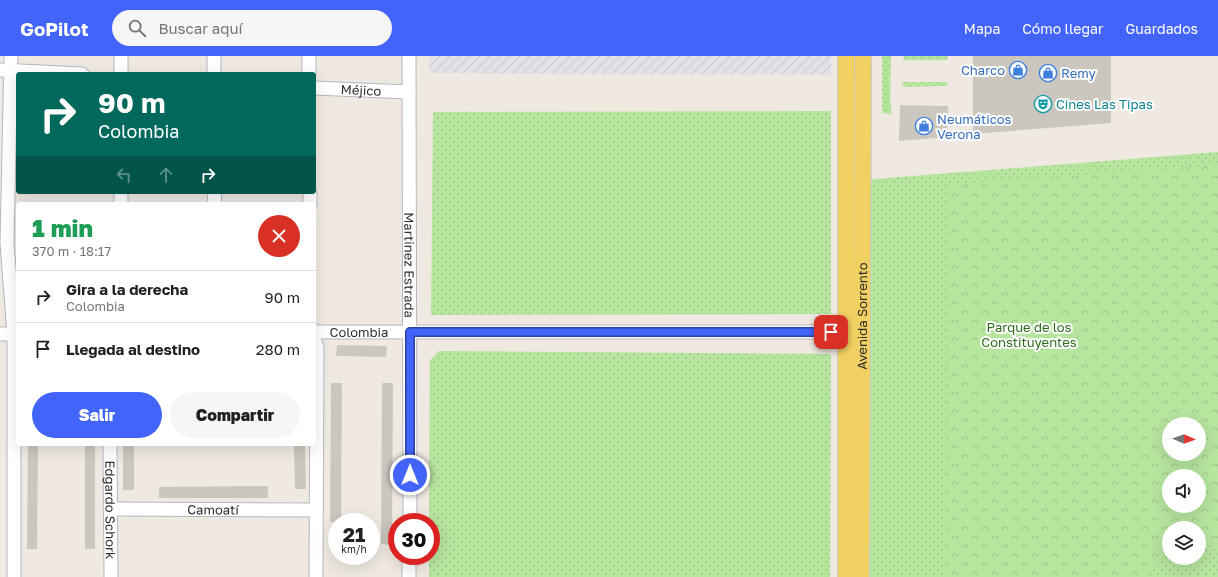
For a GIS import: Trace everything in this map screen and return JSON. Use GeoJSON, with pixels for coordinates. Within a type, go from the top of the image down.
{"type":"FeatureCollection","features":[{"type":"Feature","properties":{"kind":"main road","name":"Avenida Sorrento"},"geometry":{"type":"LineString","coordinates":[[846,56],[846,577]]}},
{"type":"Feature","properties":{"kind":"main road","name":"Avenida Sorrento"},"geometry":{"type":"LineString","coordinates":[[861,577],[863,56]]}},
{"type":"Feature","properties":{"kind":"street"},"geometry":{"type":"LineString","coordinates":[[10,56],[5,70],[4,243],[16,334],[14,577]]}},
{"type":"Feature","properties":{"kind":"street"},"geometry":{"type":"LineString","coordinates":[[121,56],[121,72]]}},
{"type":"Feature","properties":{"kind":"street"},"geometry":{"type":"LineString","coordinates":[[214,56],[214,72]]}},
{"type":"Feature","properties":{"kind":"street"},"geometry":{"type":"LineString","coordinates":[[309,56],[309,72]]}},
{"type":"Feature","properties":{"kind":"street","name":"Martinez Estrada"},"geometry":{"type":"LineString","coordinates":[[409,56],[410,513]]}},
{"type":"Feature","properties":{"kind":"street"},"geometry":{"type":"LineString","coordinates":[[5,70],[44,72]]}},
{"type":"Feature","properties":{"kind":"street","name":"Méjico"},"geometry":{"type":"LineString","coordinates":[[316,88],[409,92]]}},
{"type":"Feature","properties":{"kind":"street","name":"Colombia"},"geometry":{"type":"LineString","coordinates":[[316,332],[837,332]]}},
{"type":"Feature","properties":{"kind":"street"},"geometry":{"type":"LineString","coordinates":[[0,334],[16,334]]}},
{"type":"Feature","properties":{"kind":"street"},"geometry":{"type":"LineString","coordinates":[[316,344],[316,577]]}},
{"type":"Feature","properties":{"kind":"street","name":"Edgardo Schork"},"geometry":{"type":"LineString","coordinates":[[110,446],[111,577]]}},
{"type":"Feature","properties":{"kind":"street","name":"Camoatí"},"geometry":{"type":"LineString","coordinates":[[110,509],[316,510]]}},
{"type":"Feature","properties":{"kind":"street"},"geometry":{"type":"LineString","coordinates":[[409,577],[410,565]]}},
{"type":"Feature","properties":{"kind":"shaded area"},"geometry":{"type":"Polygon","coordinates":[[[429,56],[831,56],[831,75],[429,73],[429,56]]]}},
{"type":"Feature","properties":{"kind":"green space"},"geometry":{"type":"Polygon","coordinates":[[[882,56],[891,56],[890,101],[892,114],[882,113],[882,56]]]}},
{"type":"Feature","properties":{"kind":"green space"},"geometry":{"type":"Polygon","coordinates":[[[904,56],[948,57],[946,60],[904,60],[904,56]]]}},
{"type":"Feature","properties":{"kind":"green space"},"geometry":{"type":"Polygon","coordinates":[[[904,82],[946,82],[948,84],[946,86],[904,87],[902,85],[904,82]]]}},
{"type":"Feature","properties":{"kind":"green space"},"geometry":{"type":"Polygon","coordinates":[[[831,111],[831,314],[431,315],[433,112],[831,111]]]}},
{"type":"Feature","properties":{"kind":"green space","name":"Parque de los Constituyentes"},"geometry":{"type":"Polygon","coordinates":[[[1218,152],[1218,577],[861,577],[862,180],[1218,152]]]}},
{"type":"Feature","properties":{"kind":"green space","name":"Parque de los Constituyentes"},"geometry":{"type":"Polygon","coordinates":[[[1218,165],[1218,548],[1206,545],[1206,521],[1162,521],[1162,560],[1145,577],[945,577],[949,184],[1218,165]]]}},
{"type":"Feature","properties":{"kind":"green space"},"geometry":{"type":"Polygon","coordinates":[[[439,351],[831,354],[830,577],[429,577],[429,565],[440,565],[440,513],[429,513],[430,360],[439,351]]]}},
{"type":"Feature","properties":{"kind":"building"},"geometry":{"type":"Polygon","coordinates":[[[973,56],[1111,56],[1111,123],[973,134],[973,56]]]}},
{"type":"Feature","properties":{"kind":"building","name":"Neumáticos Verona"},"geometry":{"type":"Polygon","coordinates":[[[900,105],[948,106],[947,137],[899,141],[900,105]]]}},
{"type":"Feature","properties":{"kind":"building"},"geometry":{"type":"Polygon","coordinates":[[[337,345],[387,346],[386,357],[336,356],[337,345]]]}},
{"type":"Feature","properties":{"kind":"building"},"geometry":{"type":"Polygon","coordinates":[[[331,383],[342,383],[341,513],[330,513],[331,383]]]}},
{"type":"Feature","properties":{"kind":"building"},"geometry":{"type":"Polygon","coordinates":[[[382,383],[393,383],[392,513],[388,513],[388,545],[381,544],[382,383]]]}},
{"type":"Feature","properties":{"kind":"building"},"geometry":{"type":"Polygon","coordinates":[[[28,446],[38,446],[37,549],[27,549],[28,446]]]}},
{"type":"Feature","properties":{"kind":"building"},"geometry":{"type":"Polygon","coordinates":[[[85,446],[95,446],[95,549],[85,549],[85,446]]]}},
{"type":"Feature","properties":{"kind":"building"},"geometry":{"type":"Polygon","coordinates":[[[123,446],[134,446],[134,490],[123,490],[123,446]]]}},
{"type":"Feature","properties":{"kind":"building"},"geometry":{"type":"Polygon","coordinates":[[[294,446],[305,446],[306,489],[295,489],[294,446]]]}},
{"type":"Feature","properties":{"kind":"building"},"geometry":{"type":"Polygon","coordinates":[[[268,486],[268,498],[159,498],[159,487],[268,486]]]}},
{"type":"Feature","properties":{"kind":"place","name":"Charco"},"geometry":{"type":"Point","coordinates":[1018,70]}},
{"type":"Feature","properties":{"kind":"place","name":"Remy"},"geometry":{"type":"Point","coordinates":[1048,73]}},
{"type":"Feature","properties":{"kind":"place","name":"Cines Las Tipas"},"geometry":{"type":"Point","coordinates":[1043,104]}},
{"type":"Feature","properties":{"kind":"place","name":"Neumáticos Verona"},"geometry":{"type":"Point","coordinates":[924,126]}},
{"type":"Feature","properties":{"kind":"route"},"geometry":{"type":"LineString","coordinates":[[410,475],[410,332],[831,332]]}}]}
